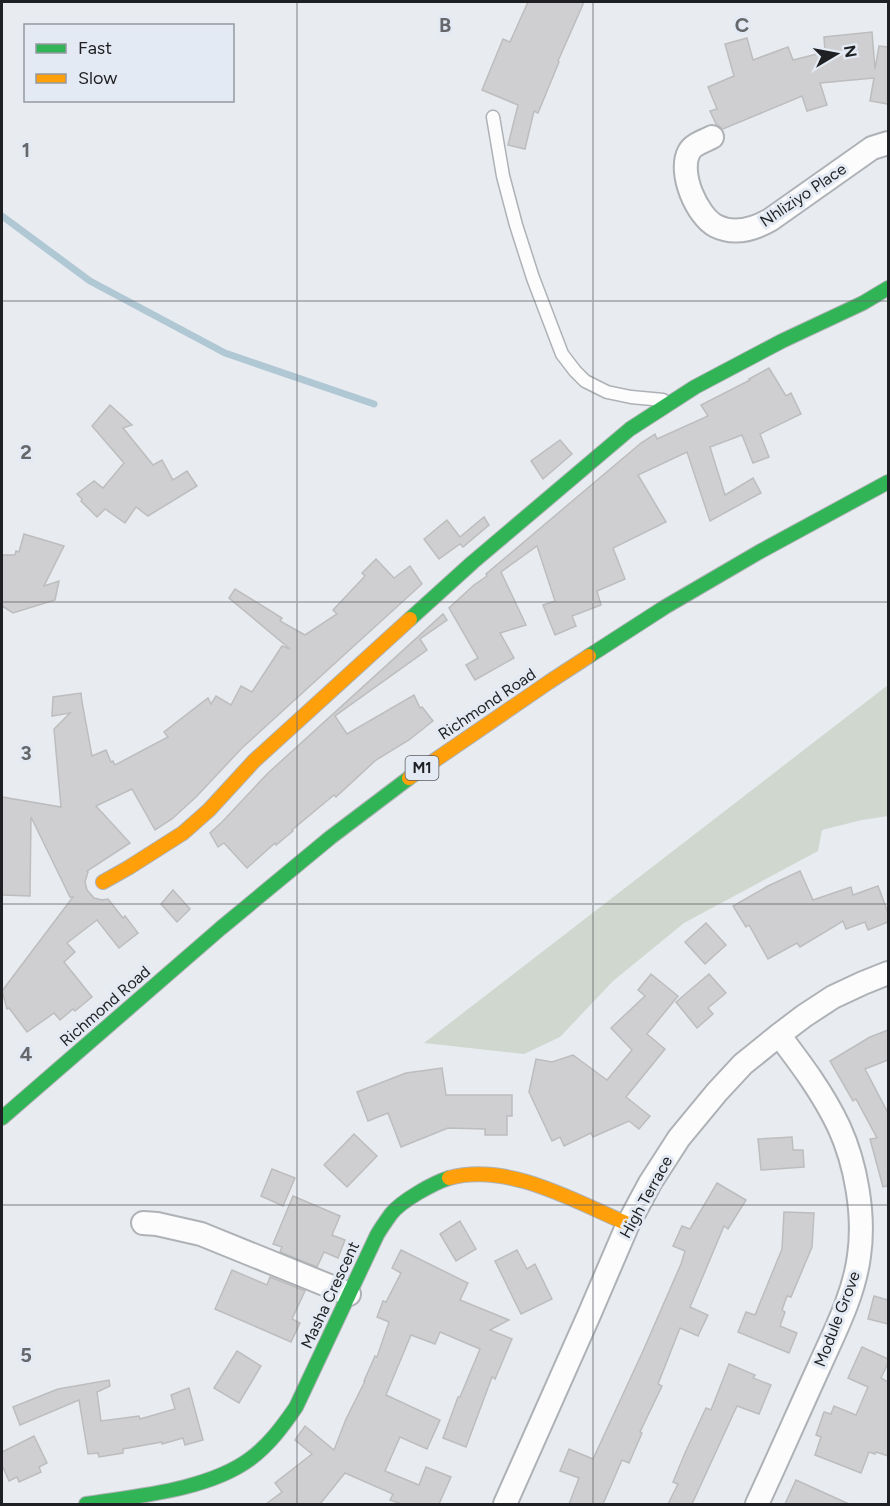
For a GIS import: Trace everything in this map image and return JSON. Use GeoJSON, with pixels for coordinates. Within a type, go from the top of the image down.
{"type":"FeatureCollection","features":[{"type":"Feature","properties":{"kind":"main road"},"geometry":{"type":"LineString","coordinates":[[102,882],[183,833],[209,810],[255,761],[473,562],[630,429],[695,387],[863,303],[888,288]]}},
{"type":"Feature","properties":{"kind":"main road","name":"Richmond Road"},"geometry":{"type":"LineString","coordinates":[[2,1118],[231,920],[332,837],[419,771],[549,682],[665,607],[761,551],[888,482]]}},
{"type":"Feature","properties":{"kind":"main road","name":"Masha Crescent"},"geometry":{"type":"LineString","coordinates":[[86,1504],[195,1483],[220,1475],[259,1452],[285,1424],[296,1407],[377,1234],[392,1212],[439,1181],[457,1176],[480,1174],[505,1176],[532,1182],[628,1224]]}},
{"type":"Feature","properties":{"kind":"street","name":"Nhliziyo Place"},"geometry":{"type":"LineString","coordinates":[[712,137],[689,152],[686,173],[689,189],[708,220],[730,230],[756,227],[770,220],[872,148],[888,143]]}},
{"type":"Feature","properties":{"kind":"street","name":"High Terrace"},"geometry":{"type":"LineString","coordinates":[[505,1504],[590,1315],[628,1224],[650,1183],[679,1138],[743,1064],[779,1035],[833,997],[888,972]]}},
{"type":"Feature","properties":{"kind":"street","name":"Module Grove"},"geometry":{"type":"LineString","coordinates":[[758,1504],[837,1326],[852,1287],[860,1255],[861,1222],[856,1180],[839,1128],[805,1069],[779,1035]]}},
{"type":"Feature","properties":{"kind":"street"},"geometry":{"type":"LineString","coordinates":[[143,1224],[157,1224],[189,1231],[216,1240],[349,1294]]}},
{"type":"Feature","properties":{"kind":"lane"},"geometry":{"type":"LineString","coordinates":[[493,117],[503,176],[516,225],[562,354],[585,381],[607,392],[674,401]]}},
{"type":"Feature","properties":{"kind":"shaded area"},"geometry":{"type":"Polygon","coordinates":[[[888,685],[888,816],[822,830],[818,851],[684,923],[613,981],[560,1037],[524,1054],[424,1043],[888,685]]]}},
{"type":"Feature","properties":{"kind":"building"},"geometry":{"type":"Polygon","coordinates":[[[528,2],[584,2],[538,113],[534,111],[525,149],[508,145],[518,105],[482,90],[503,39],[510,42],[528,2]]]}},
{"type":"Feature","properties":{"kind":"building"},"geometry":{"type":"Polygon","coordinates":[[[872,32],[875,69],[879,46],[888,47],[888,104],[870,101],[874,78],[820,83],[827,105],[807,111],[802,96],[723,129],[716,124],[710,111],[717,109],[708,87],[734,76],[725,44],[747,38],[753,60],[788,47],[793,60],[825,52],[824,37],[872,32]]]}},
{"type":"Feature","properties":{"kind":"building"},"geometry":{"type":"Polygon","coordinates":[[[769,368],[786,396],[791,393],[801,414],[760,434],[769,457],[753,463],[742,435],[710,447],[725,495],[753,478],[761,493],[710,521],[687,452],[638,475],[666,522],[613,548],[625,579],[597,591],[601,605],[572,616],[576,626],[555,635],[543,605],[555,601],[537,546],[501,572],[526,625],[500,633],[514,658],[475,680],[466,665],[478,658],[449,608],[641,443],[655,434],[657,439],[708,416],[701,405],[769,368]]]}},
{"type":"Feature","properties":{"kind":"building"},"geometry":{"type":"Polygon","coordinates":[[[110,405],[132,425],[123,428],[153,465],[162,460],[173,480],[187,471],[197,486],[148,516],[136,507],[125,523],[105,509],[97,517],[77,494],[94,481],[103,488],[124,463],[92,426],[110,405]]]}},
{"type":"Feature","properties":{"kind":"building"},"geometry":{"type":"Polygon","coordinates":[[[560,440],[572,454],[543,479],[531,461],[560,440]]]}},
{"type":"Feature","properties":{"kind":"building"},"geometry":{"type":"Polygon","coordinates":[[[484,517],[489,525],[463,547],[460,544],[439,559],[424,539],[447,520],[460,537],[484,517]]]}},
{"type":"Feature","properties":{"kind":"building"},"geometry":{"type":"Polygon","coordinates":[[[24,534],[64,546],[44,586],[59,581],[55,600],[13,613],[2,606],[2,555],[15,555],[16,551],[19,552],[24,534]]]}},
{"type":"Feature","properties":{"kind":"building"},"geometry":{"type":"Polygon","coordinates":[[[376,559],[394,578],[410,566],[422,584],[242,748],[172,819],[155,830],[132,789],[96,806],[130,843],[87,871],[85,882],[87,890],[94,898],[108,899],[138,933],[119,948],[97,920],[67,943],[75,952],[64,962],[92,997],[60,1020],[54,1013],[27,1032],[9,1008],[7,1009],[2,991],[73,897],[70,897],[31,817],[30,896],[2,895],[2,797],[61,807],[54,729],[70,713],[52,716],[53,697],[81,693],[92,756],[106,750],[111,762],[113,761],[115,765],[168,737],[164,732],[208,698],[211,704],[216,696],[231,705],[241,686],[252,692],[282,646],[290,649],[229,598],[235,589],[282,618],[280,621],[305,635],[337,614],[333,610],[365,576],[362,573],[376,559]]]}},
{"type":"Feature","properties":{"kind":"building"},"geometry":{"type":"Polygon","coordinates":[[[443,614],[447,620],[420,639],[427,650],[335,716],[347,734],[414,695],[420,708],[422,707],[433,721],[409,740],[376,760],[336,797],[334,795],[247,868],[224,843],[218,847],[210,833],[267,774],[443,614]]]}},
{"type":"Feature","properties":{"kind":"building"},"geometry":{"type":"Polygon","coordinates":[[[800,871],[813,900],[851,887],[853,895],[878,886],[888,913],[888,922],[868,930],[865,922],[846,929],[843,921],[800,947],[797,943],[768,959],[749,925],[746,927],[733,906],[800,871]]]}},
{"type":"Feature","properties":{"kind":"building"},"geometry":{"type":"Polygon","coordinates":[[[173,890],[190,909],[177,922],[161,904],[173,890]]]}},
{"type":"Feature","properties":{"kind":"building"},"geometry":{"type":"Polygon","coordinates":[[[706,923],[726,945],[705,964],[685,942],[706,923]]]}},
{"type":"Feature","properties":{"kind":"building"},"geometry":{"type":"Polygon","coordinates":[[[651,974],[678,996],[647,1034],[665,1049],[626,1097],[650,1116],[639,1129],[629,1121],[593,1137],[591,1133],[564,1146],[560,1137],[552,1141],[529,1092],[536,1059],[552,1062],[573,1055],[607,1080],[632,1050],[611,1028],[645,996],[638,990],[651,974]]]}},
{"type":"Feature","properties":{"kind":"building"},"geometry":{"type":"Polygon","coordinates":[[[709,974],[726,993],[708,1008],[713,1014],[697,1028],[676,1002],[709,974]]]}},
{"type":"Feature","properties":{"kind":"building"},"geometry":{"type":"Polygon","coordinates":[[[888,1030],[888,1060],[865,1069],[888,1113],[888,1186],[883,1187],[870,1139],[877,1138],[856,1099],[853,1101],[830,1061],[870,1037],[888,1030]]]}},
{"type":"Feature","properties":{"kind":"building"},"geometry":{"type":"Polygon","coordinates":[[[442,1068],[446,1095],[512,1095],[512,1116],[507,1116],[507,1135],[485,1135],[485,1129],[448,1128],[401,1147],[388,1113],[368,1121],[357,1092],[406,1073],[442,1068]]]}},
{"type":"Feature","properties":{"kind":"building"},"geometry":{"type":"Polygon","coordinates":[[[354,1134],[377,1156],[347,1187],[324,1165],[354,1134]]]}},
{"type":"Feature","properties":{"kind":"building"},"geometry":{"type":"Polygon","coordinates":[[[792,1137],[793,1150],[803,1150],[804,1167],[761,1170],[758,1139],[792,1137]]]}},
{"type":"Feature","properties":{"kind":"building"},"geometry":{"type":"Polygon","coordinates":[[[272,1169],[295,1178],[283,1206],[261,1196],[272,1169]]]}},
{"type":"Feature","properties":{"kind":"building"},"geometry":{"type":"Polygon","coordinates":[[[717,1183],[746,1200],[728,1229],[724,1226],[690,1307],[708,1315],[698,1336],[680,1328],[658,1384],[662,1386],[640,1432],[642,1433],[629,1463],[622,1460],[603,1504],[569,1504],[579,1478],[560,1471],[569,1449],[593,1459],[681,1264],[685,1251],[673,1246],[682,1226],[690,1229],[717,1183]]]}},
{"type":"Feature","properties":{"kind":"building"},"geometry":{"type":"Polygon","coordinates":[[[293,1196],[340,1216],[332,1235],[345,1240],[338,1258],[324,1252],[317,1267],[280,1252],[282,1247],[273,1244],[293,1196]]]}},
{"type":"Feature","properties":{"kind":"building"},"geometry":{"type":"Polygon","coordinates":[[[784,1212],[814,1213],[812,1247],[791,1297],[787,1296],[782,1310],[785,1312],[780,1326],[797,1333],[789,1353],[738,1332],[746,1312],[755,1315],[782,1249],[784,1212]]]}},
{"type":"Feature","properties":{"kind":"building"},"geometry":{"type":"Polygon","coordinates":[[[460,1221],[476,1249],[456,1261],[440,1234],[460,1221]]]}},
{"type":"Feature","properties":{"kind":"building"},"geometry":{"type":"Polygon","coordinates":[[[401,1250],[468,1283],[460,1300],[509,1320],[490,1330],[512,1339],[495,1379],[492,1377],[466,1447],[443,1438],[458,1397],[460,1397],[480,1349],[440,1332],[435,1344],[411,1335],[386,1395],[440,1420],[427,1449],[400,1437],[385,1471],[419,1485],[426,1467],[451,1477],[439,1504],[402,1504],[390,1500],[393,1494],[345,1473],[320,1504],[266,1504],[282,1492],[275,1483],[312,1454],[295,1440],[305,1426],[334,1450],[375,1356],[377,1357],[389,1322],[377,1317],[383,1301],[386,1302],[401,1273],[392,1268],[401,1250]]]}},
{"type":"Feature","properties":{"kind":"building"},"geometry":{"type":"Polygon","coordinates":[[[517,1250],[527,1269],[535,1264],[552,1299],[521,1314],[495,1261],[517,1250]]]}},
{"type":"Feature","properties":{"kind":"building"},"geometry":{"type":"Polygon","coordinates":[[[232,1270],[267,1285],[270,1277],[305,1291],[292,1319],[300,1323],[291,1342],[215,1309],[232,1270]]]}},
{"type":"Feature","properties":{"kind":"building"},"geometry":{"type":"Polygon","coordinates":[[[874,1296],[888,1300],[888,1324],[868,1319],[874,1296]]]}},
{"type":"Feature","properties":{"kind":"building"},"geometry":{"type":"Polygon","coordinates":[[[862,1347],[888,1359],[881,1378],[888,1382],[888,1456],[869,1452],[861,1473],[815,1455],[821,1437],[816,1435],[824,1412],[831,1414],[834,1406],[856,1415],[868,1387],[848,1378],[862,1347]]]}},
{"type":"Feature","properties":{"kind":"building"},"geometry":{"type":"Polygon","coordinates":[[[237,1351],[261,1366],[239,1403],[214,1388],[237,1351]]]}},
{"type":"Feature","properties":{"kind":"building"},"geometry":{"type":"Polygon","coordinates":[[[729,1364],[771,1385],[759,1414],[737,1406],[692,1504],[668,1504],[678,1484],[673,1482],[685,1453],[706,1408],[711,1410],[729,1364]]]}},
{"type":"Feature","properties":{"kind":"building"},"geometry":{"type":"Polygon","coordinates":[[[109,1380],[110,1386],[97,1392],[101,1421],[139,1416],[140,1419],[175,1409],[171,1395],[189,1388],[203,1440],[185,1445],[183,1438],[162,1444],[162,1442],[123,1449],[123,1453],[99,1457],[98,1453],[88,1454],[79,1400],[20,1425],[13,1407],[58,1389],[109,1380]]]}},
{"type":"Feature","properties":{"kind":"building"},"geometry":{"type":"Polygon","coordinates":[[[34,1436],[47,1463],[39,1467],[41,1472],[19,1482],[17,1477],[9,1481],[2,1465],[2,1452],[34,1436]]]}},
{"type":"Feature","properties":{"kind":"building"},"geometry":{"type":"Polygon","coordinates":[[[796,1480],[849,1504],[785,1504],[796,1480]]]}},
{"type":"Feature","properties":{"kind":"waterway"},"geometry":{"type":"LineString","coordinates":[[2,216],[90,281],[225,353],[374,404]]}},
{"type":"Feature","properties":{"kind":"traffic: fast"},"geometry":{"type":"LineString","coordinates":[[410,619],[473,562],[630,429],[695,387],[782,341],[863,303],[888,288]]}},
{"type":"Feature","properties":{"kind":"traffic: fast"},"geometry":{"type":"LineString","coordinates":[[589,656],[665,607],[761,551],[888,482]]}},
{"type":"Feature","properties":{"kind":"traffic: fast"},"geometry":{"type":"LineString","coordinates":[[2,1118],[221,928],[331,837],[409,778]]}},
{"type":"Feature","properties":{"kind":"traffic: fast"},"geometry":{"type":"LineString","coordinates":[[86,1504],[193,1485],[233,1470],[257,1454],[296,1407],[385,1222],[410,1198],[449,1178]]}},
{"type":"Feature","properties":{"kind":"traffic: slow"},"geometry":{"type":"LineString","coordinates":[[103,882],[183,833],[209,810],[254,761],[410,619]]}},
{"type":"Feature","properties":{"kind":"traffic: slow"},"geometry":{"type":"LineString","coordinates":[[409,778],[589,656]]}},
{"type":"Feature","properties":{"kind":"traffic: slow"},"geometry":{"type":"LineString","coordinates":[[449,1178],[472,1174],[518,1179],[541,1186],[628,1224]]}}]}
